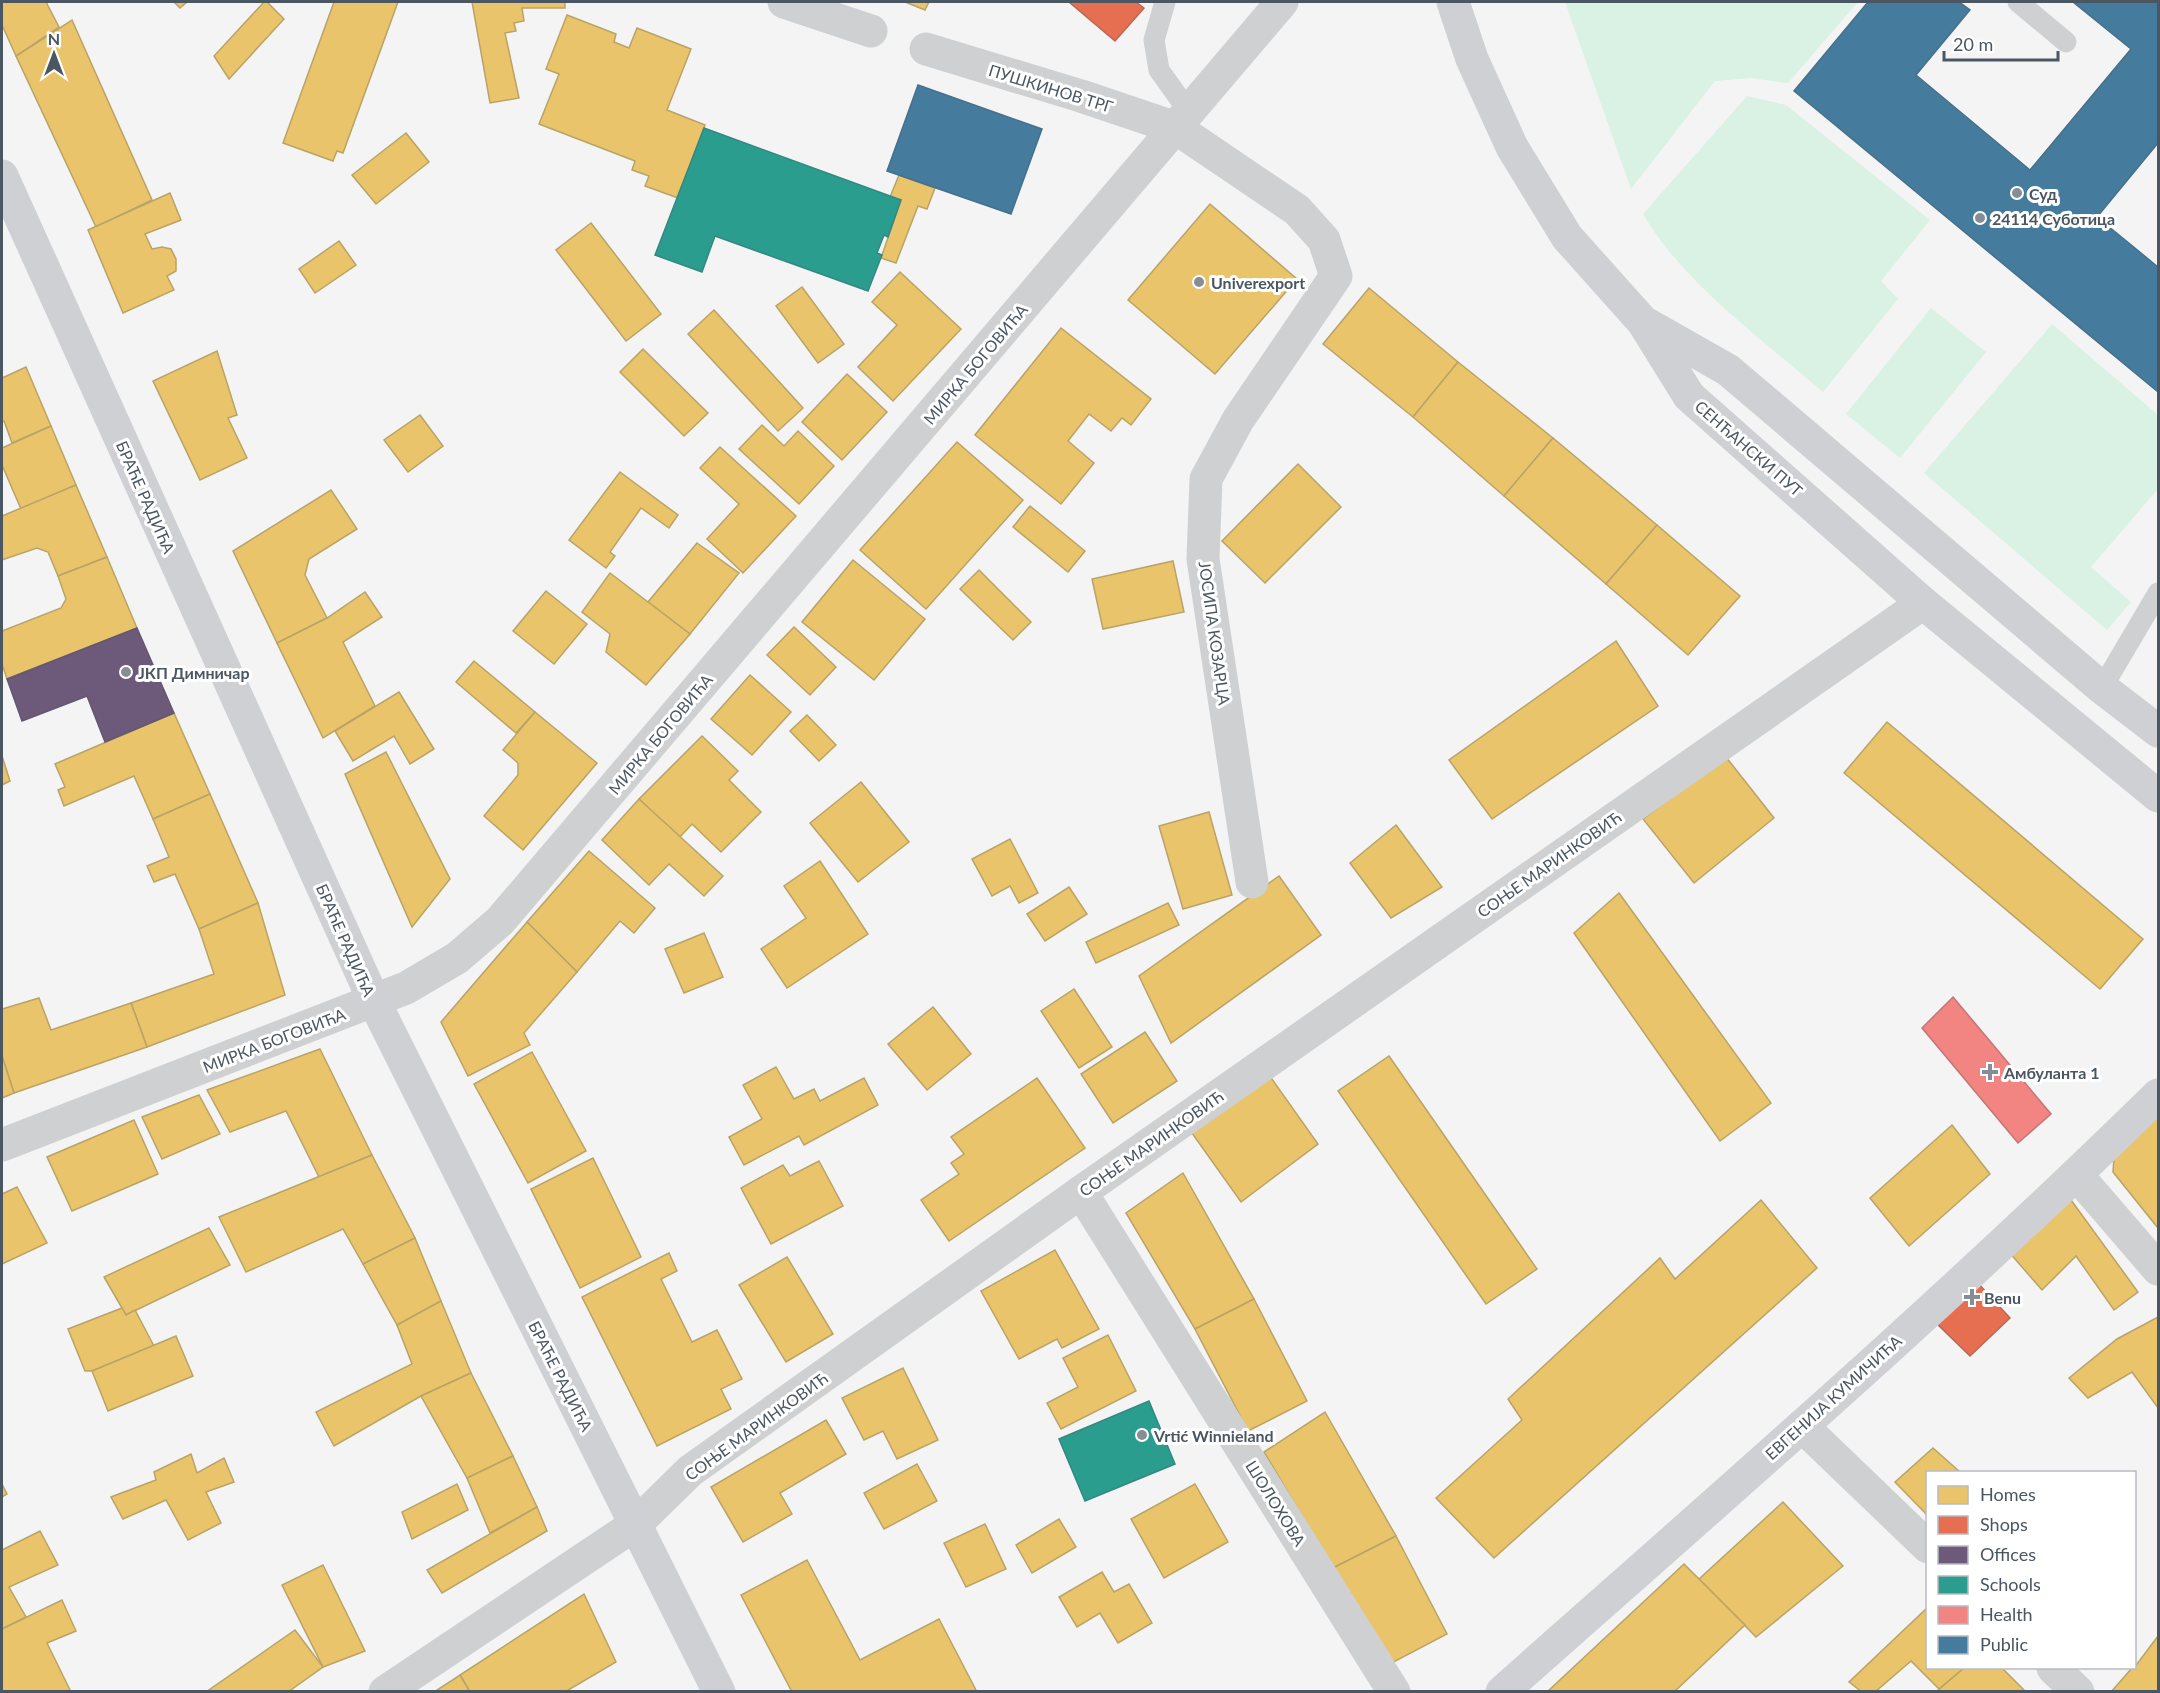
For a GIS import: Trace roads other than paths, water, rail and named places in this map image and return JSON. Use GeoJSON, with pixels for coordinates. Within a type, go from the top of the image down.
{"type":"FeatureCollection","features":[{"type":"Feature","properties":{"kind":"street"},"geometry":{"type":"LineString","coordinates":[[784,2],[856,18]]}},
{"type":"Feature","properties":{"kind":"street"},"geometry":{"type":"LineString","coordinates":[[1182,120],[1282,2]]}},
{"type":"Feature","properties":{"kind":"street"},"geometry":{"type":"LineString","coordinates":[[1453,2],[1472,59],[1512,147],[1567,237],[1643,322],[1728,370],[2102,688],[2158,731]]}},
{"type":"Feature","properties":{"kind":"street","name":"ПУШКИНОВ ТРГ"},"geometry":{"type":"LineString","coordinates":[[926,49],[1182,120],[1297,210],[1324,240],[1336,276]]}},
{"type":"Feature","properties":{"kind":"street","name":"МИРКА БОГОВИЋА"},"geometry":{"type":"LineString","coordinates":[[2,1145],[406,988],[457,958],[500,921],[1182,120]]}},
{"type":"Feature","properties":{"kind":"street","name":"БРАЋЕ РАДИЋА"},"geometry":{"type":"LineString","coordinates":[[2,176],[374,1001],[719,1692]]}},
{"type":"Feature","properties":{"kind":"street","name":"ЈОСИПА КОЗАРЦА"},"geometry":{"type":"LineString","coordinates":[[1252,882],[1203,559],[1206,479],[1238,420],[1336,276]]}},
{"type":"Feature","properties":{"kind":"street","name":"СЕНЋАНСКИ ПУТ"},"geometry":{"type":"LineString","coordinates":[[1643,322],[1689,396],[1923,603],[2158,796]]}},
{"type":"Feature","properties":{"kind":"street","name":"СОЊЕ МАРИНКОВИЋ"},"geometry":{"type":"LineString","coordinates":[[385,1692],[636,1524],[690,1472],[1081,1192],[1923,603]]}},
{"type":"Feature","properties":{"kind":"street","name":"ЕВГЕНИЈА КУМИЧИЋА"},"geometry":{"type":"LineString","coordinates":[[1502,1692],[1802,1426],[2077,1175],[2158,1095]]}},
{"type":"Feature","properties":{"kind":"street"},"geometry":{"type":"LineString","coordinates":[[2077,1175],[2158,1269]]}},
{"type":"Feature","properties":{"kind":"street","name":"ШОЛОХОВА"},"geometry":{"type":"LineString","coordinates":[[1081,1192],[1394,1692]]}},
{"type":"Feature","properties":{"kind":"street"},"geometry":{"type":"LineString","coordinates":[[1802,1426],[1926,1545]]}},
{"type":"Feature","properties":{"kind":"street"},"geometry":{"type":"LineString","coordinates":[[2054,1669],[2078,1692]]}},
{"type":"Feature","properties":{"kind":"lane"},"geometry":{"type":"LineString","coordinates":[[1165,2],[1154,40],[1160,70],[1182,120]]}},
{"type":"Feature","properties":{"kind":"lane"},"geometry":{"type":"LineString","coordinates":[[2018,2],[2066,42]]}},
{"type":"Feature","properties":{"kind":"lane"},"geometry":{"type":"LineString","coordinates":[[2102,688],[2158,593]]}},
{"type":"Feature","properties":{"kind":"place","name":"Суд"},"geometry":{"type":"Point","coordinates":[2017,193]}},
{"type":"Feature","properties":{"kind":"place","name":"24114 Суботица"},"geometry":{"type":"Point","coordinates":[1980,218]}},
{"type":"Feature","properties":{"kind":"place","name":"Univerexport"},"geometry":{"type":"Point","coordinates":[1199,282]}},
{"type":"Feature","properties":{"kind":"place","name":"ЈКП Димничар"},"geometry":{"type":"Point","coordinates":[126,672]}},
{"type":"Feature","properties":{"kind":"place","name":"Амбуланта 1"},"geometry":{"type":"Point","coordinates":[1990,1072]}},
{"type":"Feature","properties":{"kind":"place","name":"Benu"},"geometry":{"type":"Point","coordinates":[1972,1297]}},
{"type":"Feature","properties":{"kind":"place","name":"Vrtić Winnieland"},"geometry":{"type":"Point","coordinates":[1142,1435]}}]}
